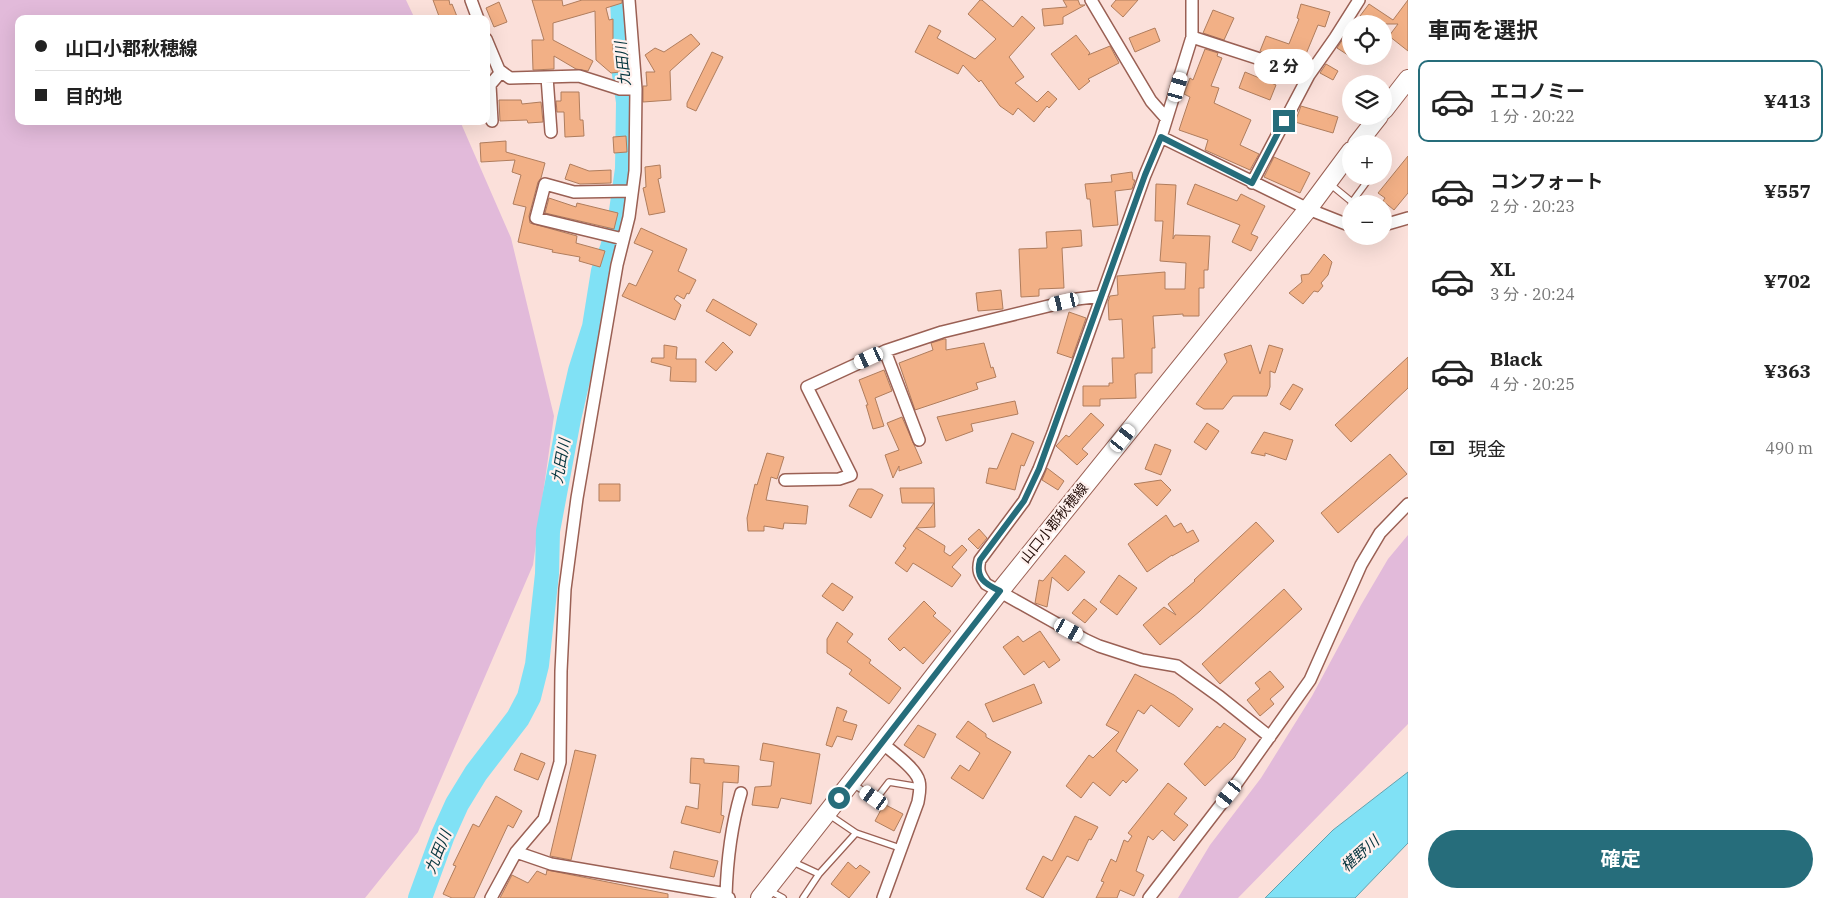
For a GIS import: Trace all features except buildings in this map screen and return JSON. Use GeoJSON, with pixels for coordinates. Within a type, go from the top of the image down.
{"type":"FeatureCollection","features":[{"type":"Feature","properties":{"kind":"main road"},"geometry":{"type":"LineString","coordinates":[[1392,100],[1408,79]]}},
{"type":"Feature","properties":{"kind":"main road","name":"山口小郡秋穂線"},"geometry":{"type":"LineString","coordinates":[[763,894],[1000,591],[1308,209],[1342,162]]}},
{"type":"Feature","properties":{"kind":"street"},"geometry":{"type":"LineString","coordinates":[[471,0],[477,15]]}},
{"type":"Feature","properties":{"kind":"street"},"geometry":{"type":"LineString","coordinates":[[491,898],[516,852],[544,819],[560,762],[561,671],[565,589],[577,498],[616,274],[626,191],[636,171],[629,0]]}},
{"type":"Feature","properties":{"kind":"street"},"geometry":{"type":"LineString","coordinates":[[1091,0],[1151,101],[1166,118]]}},
{"type":"Feature","properties":{"kind":"street"},"geometry":{"type":"LineString","coordinates":[[1192,0],[1192,37],[1178,87],[1039,469],[1020,507],[980,560],[978,569],[980,576],[986,584],[1099,646],[1142,660],[1177,666],[1270,737]]}},
{"type":"Feature","properties":{"kind":"street"},"geometry":{"type":"LineString","coordinates":[[1252,183],[1309,75],[1359,0]]}},
{"type":"Feature","properties":{"kind":"street"},"geometry":{"type":"LineString","coordinates":[[1192,37],[1309,75]]}},
{"type":"Feature","properties":{"kind":"street"},"geometry":{"type":"LineString","coordinates":[[490,49],[499,70],[510,78],[579,76],[620,89],[634,89]]}},
{"type":"Feature","properties":{"kind":"street"},"geometry":{"type":"LineString","coordinates":[[492,122],[490,85],[501,72]]}},
{"type":"Feature","properties":{"kind":"street"},"geometry":{"type":"LineString","coordinates":[[547,77],[551,132]]}},
{"type":"Feature","properties":{"kind":"street"},"geometry":{"type":"LineString","coordinates":[[1161,137],[1252,183],[1342,222]]}},
{"type":"Feature","properties":{"kind":"street"},"geometry":{"type":"LineString","coordinates":[[619,238],[536,218],[545,184],[574,192],[626,191]]}},
{"type":"Feature","properties":{"kind":"street"},"geometry":{"type":"LineString","coordinates":[[1392,223],[1408,218]]}},
{"type":"Feature","properties":{"kind":"street"},"geometry":{"type":"LineString","coordinates":[[786,480],[839,479],[851,474],[807,387],[885,351],[942,332],[1078,299],[1102,296]]}},
{"type":"Feature","properties":{"kind":"street"},"geometry":{"type":"LineString","coordinates":[[885,351],[919,440]]}},
{"type":"Feature","properties":{"kind":"street"},"geometry":{"type":"LineString","coordinates":[[1149,898],[1229,794],[1310,680],[1361,565],[1380,533],[1408,504]]}},
{"type":"Feature","properties":{"kind":"street"},"geometry":{"type":"LineString","coordinates":[[882,743],[913,771],[919,780],[920,787],[918,802],[883,898]]}},
{"type":"Feature","properties":{"kind":"street"},"geometry":{"type":"LineString","coordinates":[[727,897],[727,860],[734,817],[741,793]]}},
{"type":"Feature","properties":{"kind":"street"},"geometry":{"type":"LineString","coordinates":[[516,852],[551,864],[721,893],[727,897]]}},
{"type":"Feature","properties":{"kind":"lane"},"geometry":{"type":"LineString","coordinates":[[1327,181],[1344,195]]}},
{"type":"Feature","properties":{"kind":"lane"},"geometry":{"type":"LineString","coordinates":[[851,782],[874,798],[879,795],[889,782],[920,787]]}},
{"type":"Feature","properties":{"kind":"lane"},"geometry":{"type":"LineString","coordinates":[[827,813],[856,834],[900,848]]}},
{"type":"Feature","properties":{"kind":"lane"},"geometry":{"type":"LineString","coordinates":[[803,898],[819,874],[856,834]]}},
{"type":"Feature","properties":{"kind":"lane"},"geometry":{"type":"LineString","coordinates":[[790,860],[819,874]]}},
{"type":"Feature","properties":{"kind":"lane"},"geometry":{"type":"LineString","coordinates":[[763,894],[783,898]]}},
{"type":"Feature","properties":{"kind":"shaded area"},"geometry":{"type":"Polygon","coordinates":[[[0,0],[406,0],[413,15],[15,15],[15,125],[462,125],[511,238],[554,416],[533,565],[418,832],[365,898],[0,898],[0,0]]]}},
{"type":"Feature","properties":{"kind":"shaded area"},"geometry":{"type":"Polygon","coordinates":[[[1408,535],[1408,724],[1238,898],[1178,898],[1210,845],[1261,778],[1312,696],[1388,559],[1408,535]]]}},
{"type":"Feature","properties":{"kind":"water","name":"椹野川"},"geometry":{"type":"Polygon","coordinates":[[[1408,772],[1408,843],[1355,898],[1265,898],[1333,830],[1408,772]]]}},
{"type":"Feature","properties":{"kind":"waterway","name":"九田川"},"geometry":{"type":"LineString","coordinates":[[420,898],[443,835],[457,804],[476,773],[518,718],[529,697],[537,665],[547,574],[548,531],[569,419],[580,371],[594,327],[603,271],[612,248],[620,218],[627,169],[628,102],[620,46],[623,20],[622,0]]}},
{"type":"Feature","properties":{"kind":"route"},"geometry":{"type":"LineString","coordinates":[[839,798],[1000,591],[986,584],[980,576],[978,569],[980,560],[1024,501],[1039,469],[1145,175],[1161,137],[1252,183],[1284,121]]}}]}
